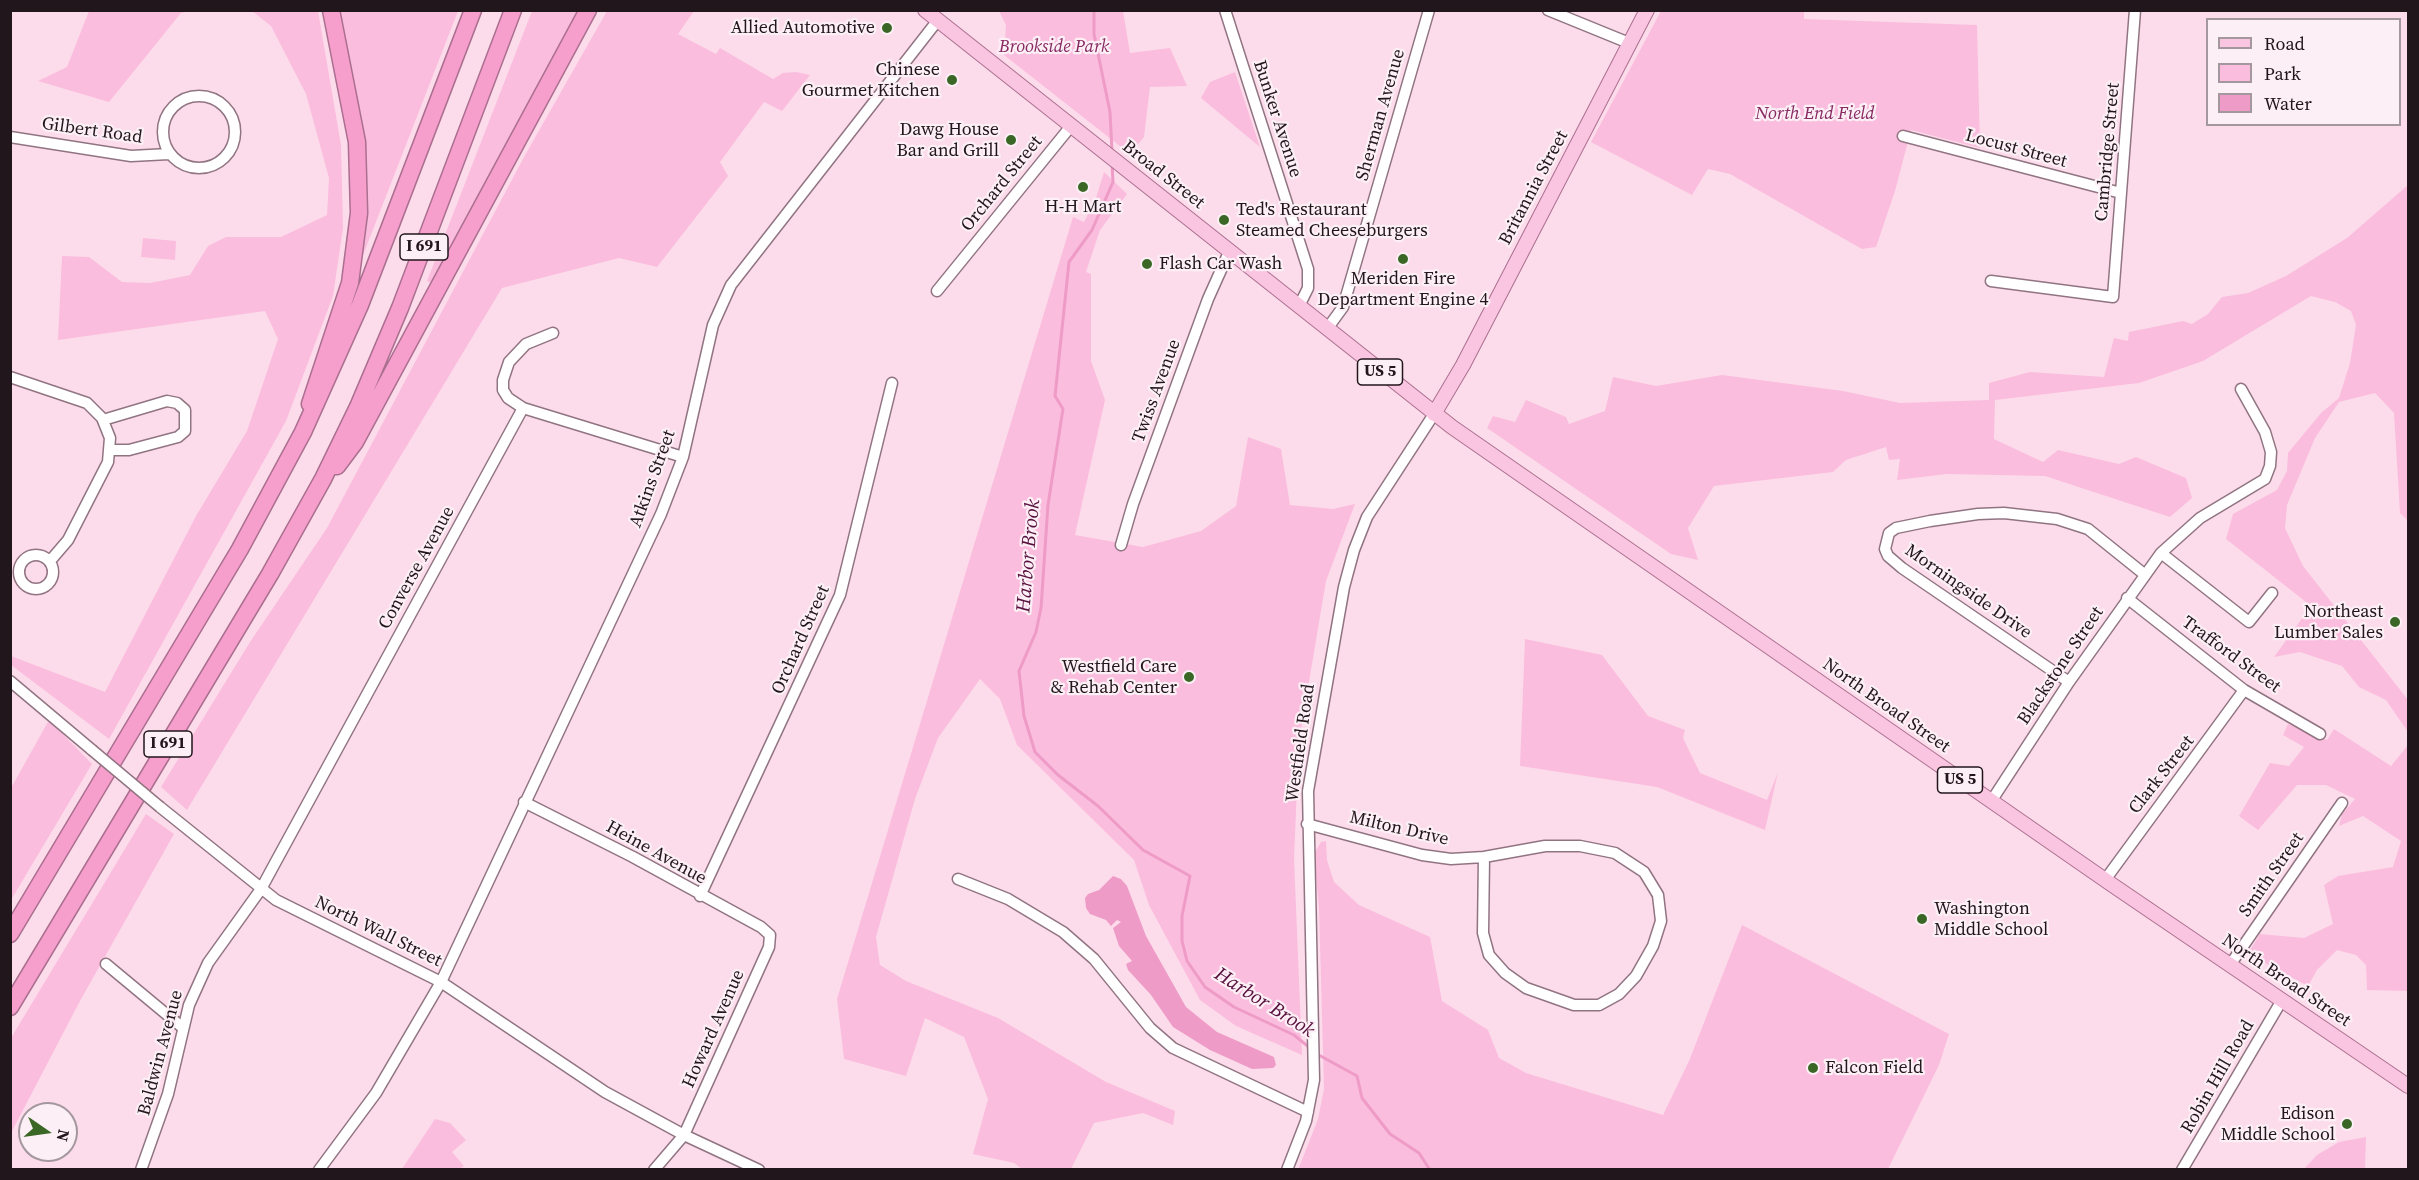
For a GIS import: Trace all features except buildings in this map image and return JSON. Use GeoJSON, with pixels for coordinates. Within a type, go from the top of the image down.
{"type":"FeatureCollection","features":[{"type":"Feature","properties":{"kind":"highway"},"geometry":{"type":"LineString","coordinates":[[308,423],[313,387],[350,283],[360,213],[357,142],[331,10]]}},
{"type":"Feature","properties":{"kind":"highway","name":"I 691"},"geometry":{"type":"LineString","coordinates":[[10,934],[240,549],[308,423],[360,305],[473,10]]}},
{"type":"Feature","properties":{"kind":"highway","name":"I 691"},"geometry":{"type":"LineString","coordinates":[[10,1007],[270,574],[323,479],[391,330],[513,10]]}},
{"type":"Feature","properties":{"kind":"highway"},"geometry":{"type":"LineString","coordinates":[[323,479],[343,459],[355,442],[588,10]]}},
{"type":"Feature","properties":{"kind":"main road","name":"Broad Street"},"geometry":{"type":"LineString","coordinates":[[925,10],[1434,414]]}},
{"type":"Feature","properties":{"kind":"main road","name":"Britannia Street"},"geometry":{"type":"LineString","coordinates":[[1434,414],[1463,365],[1647,10]]}},
{"type":"Feature","properties":{"kind":"main road","name":"North Broad Street"},"geometry":{"type":"LineString","coordinates":[[1434,414],[2105,880],[2409,1086]]}},
{"type":"Feature","properties":{"kind":"street","name":"Bunker Avenue"},"geometry":{"type":"LineString","coordinates":[[1225,10],[1308,269],[1308,288],[1299,306]]}},
{"type":"Feature","properties":{"kind":"street","name":"Sherman Avenue"},"geometry":{"type":"LineString","coordinates":[[1327,329],[1343,307],[1429,10]]}},
{"type":"Feature","properties":{"kind":"street"},"geometry":{"type":"LineString","coordinates":[[1548,10],[1629,43]]}},
{"type":"Feature","properties":{"kind":"street","name":"Cambridge Street"},"geometry":{"type":"LineString","coordinates":[[1991,281],[2113,297],[2135,10]]}},
{"type":"Feature","properties":{"kind":"street","name":"Atkins Street"},"geometry":{"type":"LineString","coordinates":[[319,1170],[376,1094],[441,982],[661,514],[682,457],[708,341],[731,285],[938,20]]}},
{"type":"Feature","properties":{"kind":"street","name":"Gilbert Road"},"geometry":{"type":"LineString","coordinates":[[10,137],[131,156],[170,154],[190,168],[202,169],[219,162],[231,150],[235,137],[229,113],[222,104],[207,97],[189,97],[178,102],[164,121],[162,132],[170,154]]}},
{"type":"Feature","properties":{"kind":"street","name":"Orchard Street"},"geometry":{"type":"LineString","coordinates":[[937,291],[1071,126]]}},
{"type":"Feature","properties":{"kind":"street","name":"Locust Street"},"geometry":{"type":"LineString","coordinates":[[1903,136],[2121,193]]}},
{"type":"Feature","properties":{"kind":"street","name":"Twiss Avenue"},"geometry":{"type":"LineString","coordinates":[[1121,545],[1133,504],[1208,299],[1230,250]]}},
{"type":"Feature","properties":{"kind":"street"},"geometry":{"type":"LineString","coordinates":[[553,333],[526,344],[509,362],[503,390],[508,398],[523,408],[682,457]]}},
{"type":"Feature","properties":{"kind":"street"},"geometry":{"type":"LineString","coordinates":[[10,377],[78,399],[95,410],[104,420],[110,438],[108,462],[68,540],[50,561]]}},
{"type":"Feature","properties":{"kind":"street","name":"Orchard Street"},"geometry":{"type":"LineString","coordinates":[[700,896],[840,595],[892,383]]}},
{"type":"Feature","properties":{"kind":"street","name":"Blackstone Street"},"geometry":{"type":"LineString","coordinates":[[1992,800],[2069,681],[2161,553],[2200,518],[2265,479],[2270,466],[2271,452],[2265,432],[2241,389]]}},
{"type":"Feature","properties":{"kind":"street"},"geometry":{"type":"LineString","coordinates":[[104,420],[166,401],[177,403],[185,410],[185,431],[178,437],[129,450],[110,450]]}},
{"type":"Feature","properties":{"kind":"street","name":"Converse Avenue"},"geometry":{"type":"LineString","coordinates":[[261,889],[523,408]]}},
{"type":"Feature","properties":{"kind":"street","name":"Westfield Road"},"geometry":{"type":"LineString","coordinates":[[1287,1170],[1308,1112],[1315,1066],[1307,824],[1312,758],[1344,587],[1354,550],[1372,509],[1434,414]]}},
{"type":"Feature","properties":{"kind":"street","name":"Morningside Drive"},"geometry":{"type":"LineString","coordinates":[[2069,681],[1902,568],[1888,556],[1886,549],[1889,533],[1896,528],[1978,514],[2004,513],[2057,519],[2088,529],[2144,574]]}},
{"type":"Feature","properties":{"kind":"street"},"geometry":{"type":"LineString","coordinates":[[2161,553],[2249,622],[2272,593]]}},
{"type":"Feature","properties":{"kind":"street","name":"Trafford Street"},"geometry":{"type":"LineString","coordinates":[[2127,598],[2244,690],[2320,734]]}},
{"type":"Feature","properties":{"kind":"street","name":"North Wall Street"},"geometry":{"type":"LineString","coordinates":[[10,681],[160,807],[276,900],[441,982],[605,1092],[684,1135],[759,1170]]}},
{"type":"Feature","properties":{"kind":"street","name":"Clark Street"},"geometry":{"type":"LineString","coordinates":[[2105,880],[2244,690]]}},
{"type":"Feature","properties":{"kind":"street","name":"Heine Avenue"},"geometry":{"type":"LineString","coordinates":[[524,802],[761,927],[770,935]]}},
{"type":"Feature","properties":{"kind":"street","name":"Smith Street"},"geometry":{"type":"LineString","coordinates":[[2230,965],[2342,803]]}},
{"type":"Feature","properties":{"kind":"street","name":"Milton Drive"},"geometry":{"type":"LineString","coordinates":[[1307,824],[1422,855],[1450,859],[1484,857],[1545,846],[1580,846],[1615,853],[1644,872],[1658,895],[1661,921],[1653,946],[1636,976],[1619,994],[1599,1005],[1574,1005],[1526,988],[1505,973],[1489,955],[1483,933],[1484,857]]}},
{"type":"Feature","properties":{"kind":"street"},"geometry":{"type":"LineString","coordinates":[[958,879],[1008,899],[1070,938],[1094,959],[1150,1028],[1173,1048],[1308,1112]]}},
{"type":"Feature","properties":{"kind":"street","name":"Baldwin Avenue"},"geometry":{"type":"LineString","coordinates":[[141,1170],[168,1094],[189,1005],[208,963],[261,889]]}},
{"type":"Feature","properties":{"kind":"street","name":"Howard Avenue"},"geometry":{"type":"LineString","coordinates":[[654,1170],[684,1135],[769,947],[770,935]]}},
{"type":"Feature","properties":{"kind":"street"},"geometry":{"type":"LineString","coordinates":[[106,964],[183,1028]]}},
{"type":"Feature","properties":{"kind":"street","name":"Robin Hill Road"},"geometry":{"type":"LineString","coordinates":[[2182,1170],[2282,1000]]}},
{"type":"Feature","properties":{"kind":"green space"},"geometry":{"type":"Polygon","coordinates":[[[89,10],[188,11],[181,13],[109,102],[38,81],[67,67],[89,10]]]}},
{"type":"Feature","properties":{"kind":"green space","name":"North End Field"},"geometry":{"type":"Polygon","coordinates":[[[1804,10],[1804,19],[1977,25],[1980,148],[1911,130],[1895,191],[1876,247],[1862,249],[1730,174],[1708,169],[1692,195],[1591,142],[1661,11],[1804,10]]]}},
{"type":"Feature","properties":{"kind":"green space"},"geometry":{"type":"Polygon","coordinates":[[[252,11],[318,11],[341,145],[343,228],[333,296],[286,421],[109,739],[11,665],[11,656],[105,692],[196,516],[247,431],[278,339],[265,311],[58,340],[62,256],[89,257],[122,282],[150,283],[190,275],[208,246],[226,237],[281,237],[327,215],[329,178],[306,94],[271,26],[252,11]]]}},
{"type":"Feature","properties":{"kind":"green space"},"geometry":{"type":"Polygon","coordinates":[[[338,11],[458,11],[360,263],[367,163],[338,11]]]}},
{"type":"Feature","properties":{"kind":"green space"},"geometry":{"type":"Polygon","coordinates":[[[532,11],[580,11],[433,284],[427,281],[532,11]]]}},
{"type":"Feature","properties":{"kind":"green space"},"geometry":{"type":"Polygon","coordinates":[[[607,11],[694,11],[678,34],[716,54],[720,48],[773,79],[783,73],[796,72],[810,75],[782,111],[764,102],[720,162],[728,176],[657,267],[619,258],[502,288],[187,810],[161,787],[250,642],[327,528],[524,157],[607,11]]]}},
{"type":"Feature","properties":{"kind":"green space","name":"Brookside Park"},"geometry":{"type":"Polygon","coordinates":[[[999,11],[1123,11],[1130,53],[1170,48],[1187,86],[1150,87],[1144,137],[1130,154],[1004,55],[1006,25],[999,11]]]}},
{"type":"Feature","properties":{"kind":"green space"},"geometry":{"type":"Polygon","coordinates":[[[1235,72],[1260,147],[1201,98],[1210,82],[1235,72]]]}},
{"type":"Feature","properties":{"kind":"green space"},"geometry":{"type":"Polygon","coordinates":[[[1104,172],[1127,194],[1100,230],[1086,272],[1091,274],[1091,361],[1105,400],[1075,535],[1143,547],[1201,531],[1236,506],[1248,437],[1281,449],[1290,505],[1333,509],[1355,504],[1326,581],[1299,741],[1294,858],[1302,1055],[1236,1026],[1200,1000],[1149,905],[1134,860],[1017,745],[1000,699],[980,679],[938,738],[915,799],[876,937],[880,965],[906,981],[998,1018],[1106,1082],[1175,1111],[1173,1125],[1143,1113],[1094,1123],[1071,1169],[1022,1169],[1014,1163],[973,1154],[988,1099],[964,1037],[925,1018],[906,1076],[844,1059],[837,999],[1073,217],[1084,222],[1096,198],[1104,172]]]}},
{"type":"Feature","properties":{"kind":"green space"},"geometry":{"type":"Polygon","coordinates":[[[2408,185],[2408,521],[2400,513],[2394,413],[2375,393],[2339,402],[2315,438],[2287,505],[2285,528],[2303,566],[2408,700],[2408,732],[2386,700],[2359,687],[2342,666],[2300,652],[2274,657],[2311,606],[2226,539],[2233,514],[2277,490],[2287,471],[2288,453],[2321,413],[2339,398],[2350,363],[2356,325],[2351,311],[2335,302],[2311,296],[2203,361],[2139,383],[1995,400],[1994,439],[2043,462],[2058,450],[2119,464],[2136,457],[2186,478],[2192,498],[2170,517],[2045,476],[1947,474],[1897,480],[1900,459],[1889,460],[1886,447],[1846,460],[1833,472],[1714,486],[1688,528],[1698,560],[1671,554],[1487,428],[1493,416],[1515,422],[1526,400],[1566,417],[1569,424],[1605,411],[1613,377],[1656,386],[1722,375],[1843,391],[1900,403],[1989,400],[1989,383],[2030,372],[2104,377],[2114,338],[2128,341],[2129,332],[2183,321],[2192,324],[2208,314],[2222,297],[2248,293],[2286,276],[2347,238],[2408,185]]]}},
{"type":"Feature","properties":{"kind":"green space"},"geometry":{"type":"Polygon","coordinates":[[[143,238],[176,241],[175,260],[141,257],[143,238]]]}},
{"type":"Feature","properties":{"kind":"green space"},"geometry":{"type":"Polygon","coordinates":[[[1525,639],[1602,655],[1648,716],[1685,730],[1683,738],[1700,773],[1767,800],[1778,772],[1765,830],[1657,787],[1520,766],[1525,639]]]}},
{"type":"Feature","properties":{"kind":"green space"},"geometry":{"type":"Polygon","coordinates":[[[49,720],[92,764],[11,900],[11,788],[49,720]]]}},
{"type":"Feature","properties":{"kind":"green space"},"geometry":{"type":"Polygon","coordinates":[[[2288,724],[2327,740],[2334,729],[2391,766],[2408,745],[2408,991],[2367,990],[2366,965],[2356,955],[2337,950],[2317,970],[2308,986],[2248,954],[2260,934],[2304,938],[2333,924],[2324,885],[2338,876],[2393,867],[2401,841],[2363,816],[2339,826],[2342,814],[2355,799],[2326,785],[2297,785],[2258,830],[2239,816],[2270,763],[2289,766],[2304,747],[2283,735],[2288,724]]]}},
{"type":"Feature","properties":{"kind":"green space"},"geometry":{"type":"Polygon","coordinates":[[[146,814],[174,834],[80,1001],[27,1102],[18,1102],[18,1120],[11,1133],[11,1038],[146,814]]]}},
{"type":"Feature","properties":{"kind":"green space"},"geometry":{"type":"Polygon","coordinates":[[[1326,841],[1327,860],[1334,882],[1359,905],[1430,937],[1442,1001],[1488,1030],[1499,1058],[1526,1073],[1663,1115],[1689,1061],[1742,925],[1949,1034],[1939,1065],[1888,1169],[1298,1170],[1318,1119],[1324,1089],[1319,908],[1314,854],[1321,842],[1326,841]]]}},
{"type":"Feature","properties":{"kind":"green space"},"geometry":{"type":"Polygon","coordinates":[[[435,1119],[450,1123],[466,1140],[452,1152],[464,1166],[460,1169],[402,1169],[435,1119]]]}},
{"type":"Feature","properties":{"kind":"green space"},"geometry":{"type":"Polygon","coordinates":[[[2366,1137],[2365,1169],[2304,1169],[2317,1155],[2339,1142],[2366,1137]]]}},
{"type":"Feature","properties":{"kind":"water"},"geometry":{"type":"Polygon","coordinates":[[[1113,876],[1121,879],[1127,886],[1146,936],[1186,1007],[1217,1032],[1274,1057],[1276,1065],[1273,1068],[1252,1069],[1210,1050],[1173,1027],[1151,995],[1128,970],[1126,964],[1132,961],[1119,946],[1113,928],[1121,922],[1117,920],[1111,926],[1106,920],[1090,914],[1086,908],[1085,898],[1088,894],[1099,890],[1113,876]]]}},
{"type":"Feature","properties":{"kind":"waterway","name":"Harbor Brook"},"geometry":{"type":"LineString","coordinates":[[1094,10],[1094,34],[1110,112],[1112,152]]}},
{"type":"Feature","properties":{"kind":"waterway","name":"Harbor Brook"},"geometry":{"type":"LineString","coordinates":[[1112,164],[1113,182],[1092,230],[1069,262],[1055,396],[1063,409],[1048,505],[1041,608],[1036,632],[1019,671],[1024,716],[1035,752],[1058,775],[1098,806],[1143,850],[1190,876],[1182,916],[1182,941],[1187,961],[1205,987],[1234,1007],[1294,1035],[1310,1048]]}},
{"type":"Feature","properties":{"kind":"waterway","name":"Harbor Brook"},"geometry":{"type":"LineString","coordinates":[[1317,1054],[1357,1076],[1362,1098],[1390,1134],[1419,1153],[1430,1170]]}},
{"type":"Feature","properties":{"kind":"place","name":"Allied Automotive"},"geometry":{"type":"Point","coordinates":[887,28]}},
{"type":"Feature","properties":{"kind":"place","name":"Chinese Gourmet Kitchen"},"geometry":{"type":"Point","coordinates":[952,80]}},
{"type":"Feature","properties":{"kind":"place","name":"Dawg House Bar and Grill"},"geometry":{"type":"Point","coordinates":[1011,140]}},
{"type":"Feature","properties":{"kind":"place","name":"H-H Mart"},"geometry":{"type":"Point","coordinates":[1083,187]}},
{"type":"Feature","properties":{"kind":"place","name":"Ted's Restaurant Steamed Cheeseburgers"},"geometry":{"type":"Point","coordinates":[1224,220]}},
{"type":"Feature","properties":{"kind":"place","name":"Meriden Fire Department Engine 4"},"geometry":{"type":"Point","coordinates":[1403,259]}},
{"type":"Feature","properties":{"kind":"place","name":"Flash Car Wash"},"geometry":{"type":"Point","coordinates":[1147,264]}},
{"type":"Feature","properties":{"kind":"place","name":"Northeast Lumber Sales"},"geometry":{"type":"Point","coordinates":[2395,622]}},
{"type":"Feature","properties":{"kind":"place","name":"Westfield Care & Rehab Center"},"geometry":{"type":"Point","coordinates":[1189,677]}},
{"type":"Feature","properties":{"kind":"place","name":"Washington Middle School"},"geometry":{"type":"Point","coordinates":[1922,919]}},
{"type":"Feature","properties":{"kind":"place","name":"Falcon Field"},"geometry":{"type":"Point","coordinates":[1813,1068]}},
{"type":"Feature","properties":{"kind":"place","name":"Edison Middle School"},"geometry":{"type":"Point","coordinates":[2347,1124]}}]}
